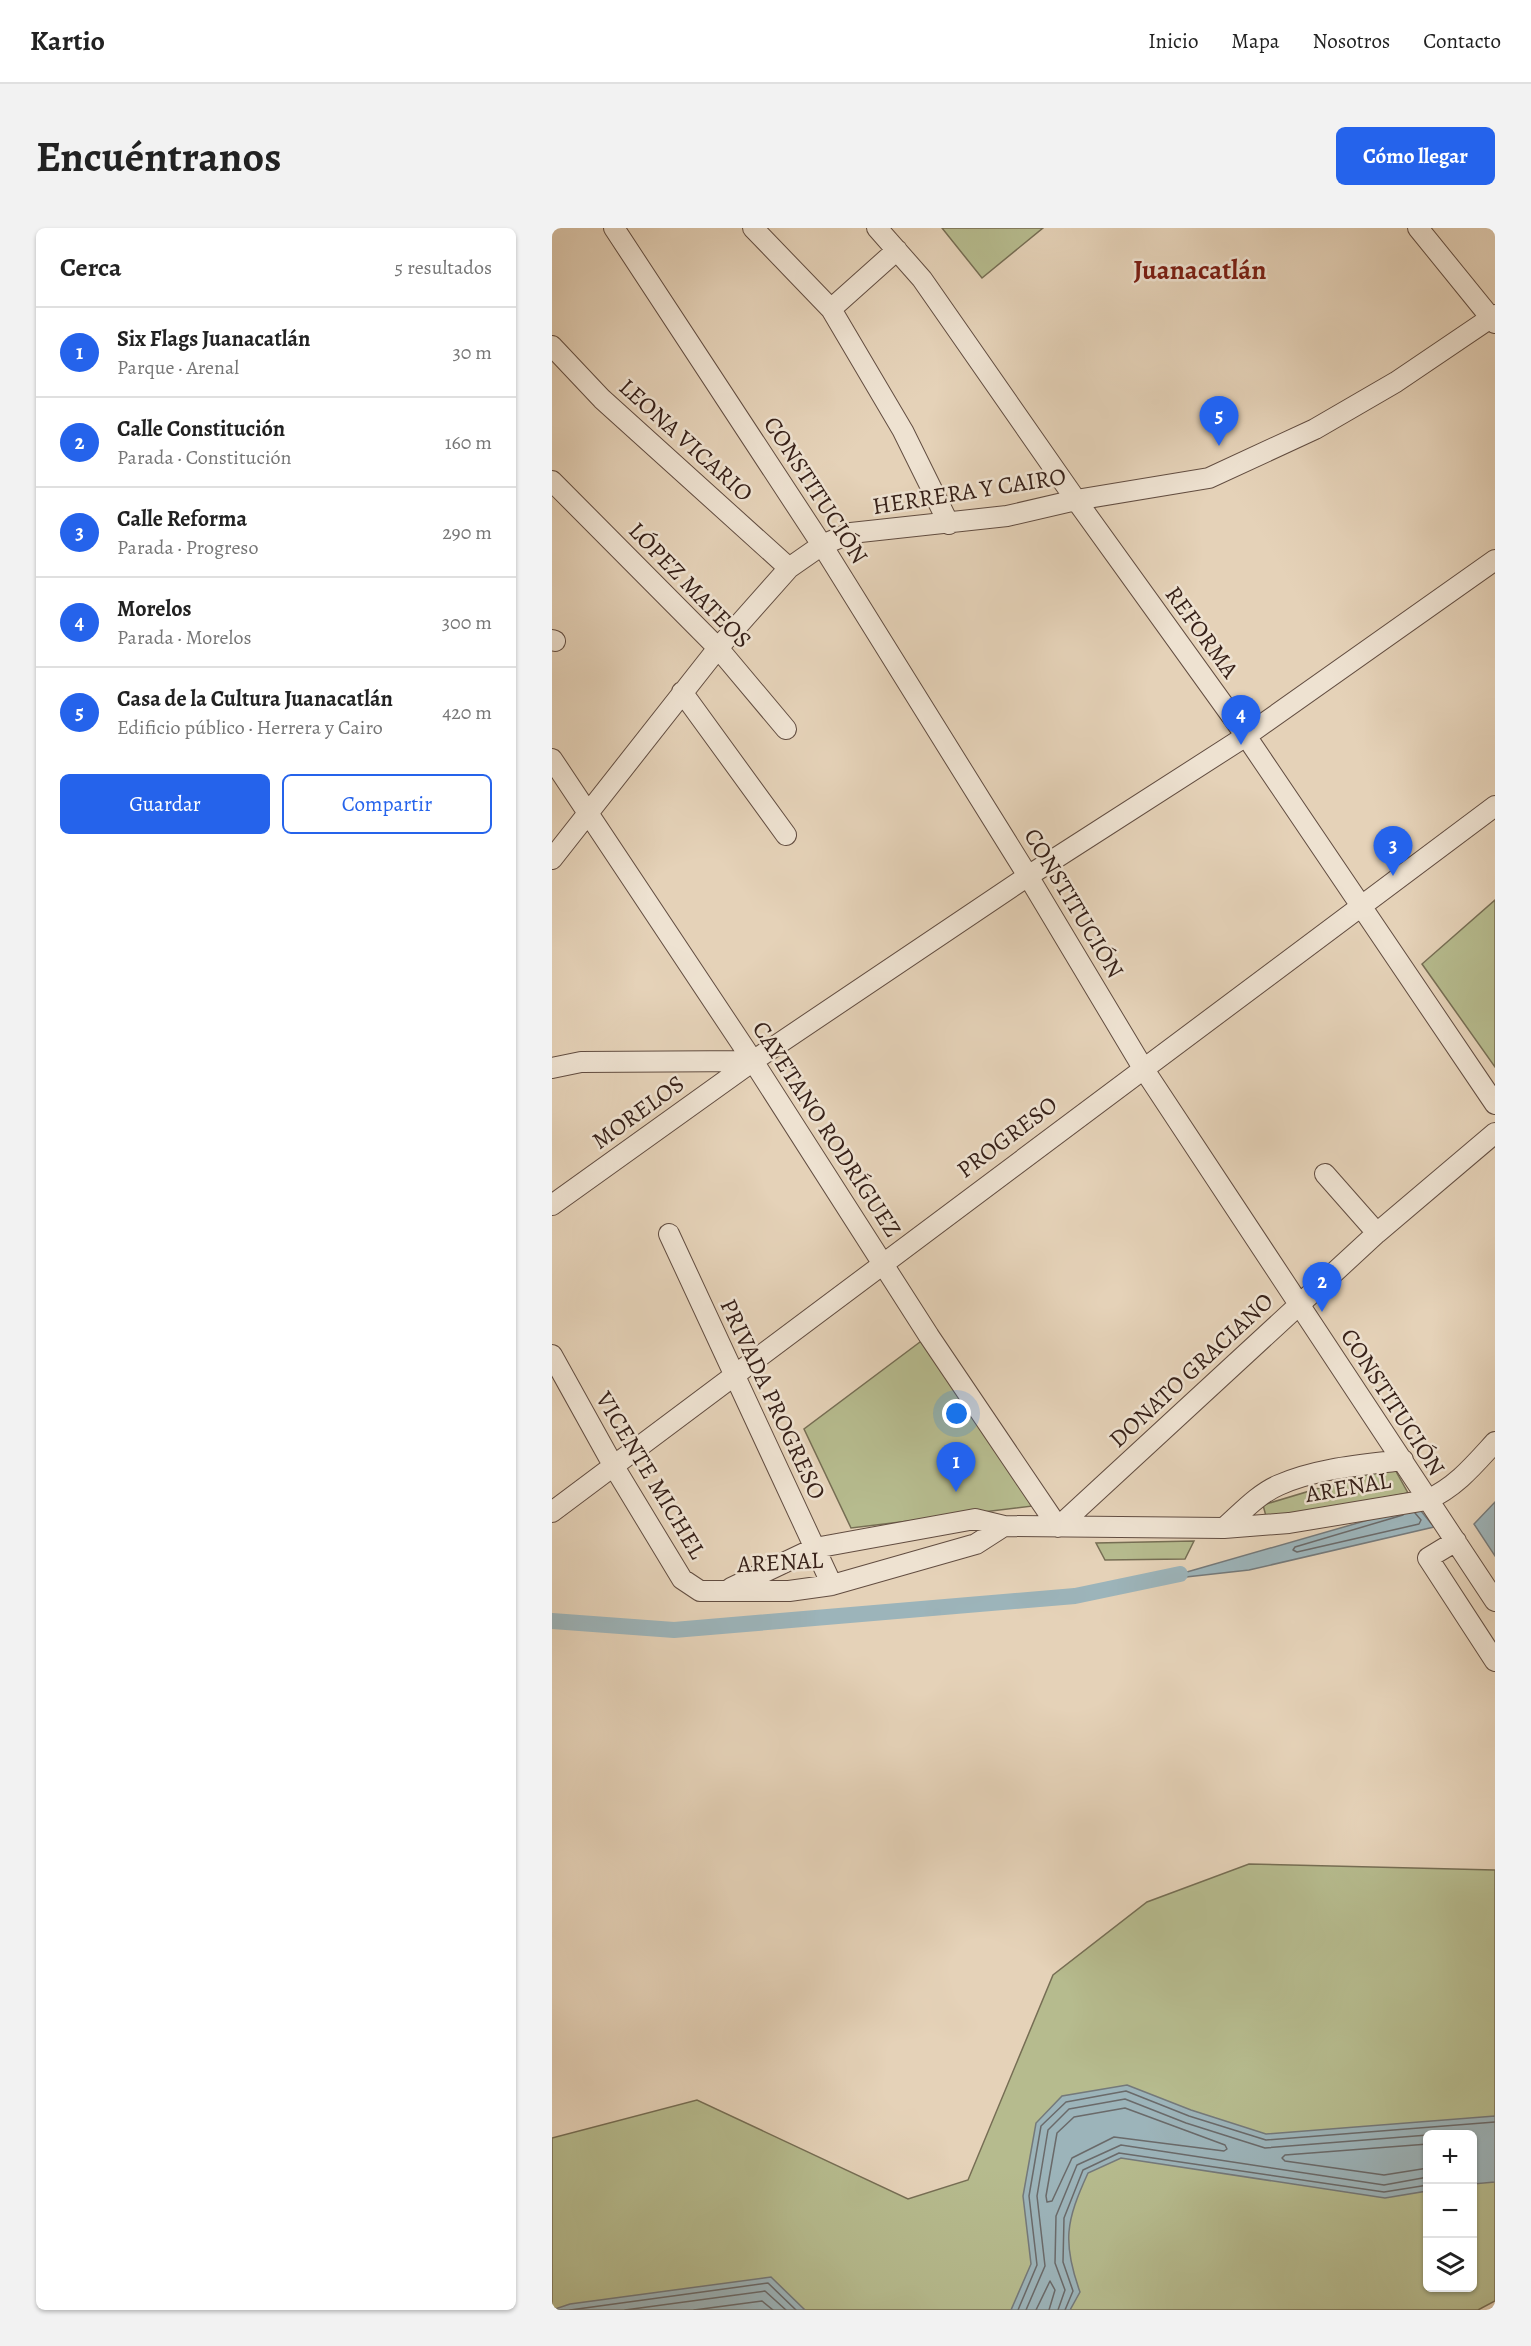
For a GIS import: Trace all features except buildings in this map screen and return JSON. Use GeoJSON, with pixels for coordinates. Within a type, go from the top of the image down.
{"type":"FeatureCollection","features":[{"type":"Feature","properties":{"kind":"street","name":"CONSTITUCIÓN"},"geometry":{"type":"LineString","coordinates":[[614,228],[822,544],[1028,876],[1143,1068],[1495,1601]]}},
{"type":"Feature","properties":{"kind":"street"},"geometry":{"type":"LineString","coordinates":[[753,228],[831,309],[903,431],[949,524]]}},
{"type":"Feature","properties":{"kind":"street","name":"REFORMA"},"geometry":{"type":"LineString","coordinates":[[876,228],[922,279],[1076,500],[1246,736],[1495,1104]]}},
{"type":"Feature","properties":{"kind":"street"},"geometry":{"type":"LineString","coordinates":[[1427,231],[1494,319]]}},
{"type":"Feature","properties":{"kind":"street"},"geometry":{"type":"LineString","coordinates":[[831,309],[897,250]]}},
{"type":"Feature","properties":{"kind":"street","name":"HERRERA Y CAIRO"},"geometry":{"type":"LineString","coordinates":[[552,859],[586,812],[718,648],[789,568],[822,544],[851,533],[1007,516],[1076,500],[1134,493],[1209,478],[1315,429],[1396,382],[1494,319]]}},
{"type":"Feature","properties":{"kind":"street","name":"LEONA VICARIO"},"geometry":{"type":"LineString","coordinates":[[552,346],[602,399],[789,568]]}},
{"type":"Feature","properties":{"kind":"street","name":"LÓPEZ MATEOS"},"geometry":{"type":"LineString","coordinates":[[552,481],[718,648],[786,729]]}},
{"type":"Feature","properties":{"kind":"street","name":"MORELOS"},"geometry":{"type":"LineString","coordinates":[[552,1205],[753,1061],[1028,876],[1246,736],[1495,560]]}},
{"type":"Feature","properties":{"kind":"street"},"geometry":{"type":"LineString","coordinates":[[682,692],[786,835]]}},
{"type":"Feature","properties":{"kind":"street","name":"CAYETANO RODRÍGUEZ"},"geometry":{"type":"LineString","coordinates":[[552,759],[1058,1527]]}},
{"type":"Feature","properties":{"kind":"street","name":"PROGRESO"},"geometry":{"type":"LineString","coordinates":[[552,1512],[882,1262],[1361,908],[1495,806]]}},
{"type":"Feature","properties":{"kind":"street","name":"MORELOS"},"geometry":{"type":"LineString","coordinates":[[552,1068],[580,1062],[753,1061]]}},
{"type":"Feature","properties":{"kind":"street","name":"DONATO GRACIANO"},"geometry":{"type":"LineString","coordinates":[[1058,1527],[1377,1233],[1495,1133]]}},
{"type":"Feature","properties":{"kind":"street"},"geometry":{"type":"LineString","coordinates":[[1325,1174],[1377,1233]]}},
{"type":"Feature","properties":{"kind":"street","name":"PRIVADA PROGRESO"},"geometry":{"type":"LineString","coordinates":[[669,1234],[832,1585]]}},
{"type":"Feature","properties":{"kind":"street","name":"VICENTE MICHEL"},"geometry":{"type":"LineString","coordinates":[[552,1355],[613,1466],[682,1579],[700,1592],[726,1591]]}},
{"type":"Feature","properties":{"kind":"street","name":"ARENAL"},"geometry":{"type":"LineString","coordinates":[[726,1591],[814,1548],[975,1519],[1004,1526],[1224,1528],[1289,1523],[1427,1500],[1444,1492],[1460,1479],[1495,1442]]}},
{"type":"Feature","properties":{"kind":"street","name":"ARENAL"},"geometry":{"type":"LineString","coordinates":[[1224,1528],[1248,1506],[1278,1485],[1336,1468],[1403,1461]]}},
{"type":"Feature","properties":{"kind":"street","name":"ARENAL"},"geometry":{"type":"LineString","coordinates":[[726,1591],[789,1591],[832,1585],[976,1544],[1004,1526]]}},
{"type":"Feature","properties":{"kind":"street"},"geometry":{"type":"LineString","coordinates":[[1456,1541],[1428,1558],[1495,1661]]}},
{"type":"Feature","properties":{"kind":"green space"},"geometry":{"type":"Polygon","coordinates":[[[942,228],[1043,228],[982,278],[942,228]]]}},
{"type":"Feature","properties":{"kind":"green space"},"geometry":{"type":"Polygon","coordinates":[[[1495,900],[1495,1067],[1422,964],[1495,900]]]}},
{"type":"Feature","properties":{"kind":"green space"},"geometry":{"type":"Polygon","coordinates":[[[924,1339],[1033,1506],[851,1528],[804,1429],[924,1339]]]}},
{"type":"Feature","properties":{"kind":"green space"},"geometry":{"type":"Polygon","coordinates":[[[1393,1466],[1408,1493],[1267,1520],[1263,1505],[1393,1466]]]}},
{"type":"Feature","properties":{"kind":"green space"},"geometry":{"type":"Polygon","coordinates":[[[1194,1541],[1185,1559],[1105,1560],[1096,1543],[1194,1541]]]}},
{"type":"Feature","properties":{"kind":"green space"},"geometry":{"type":"Polygon","coordinates":[[[1249,1864],[1495,1870],[1495,2301],[1478,2310],[552,2310],[552,2138],[697,2100],[908,2199],[968,2180],[1053,1975],[1147,1902],[1249,1864]]]}},
{"type":"Feature","properties":{"kind":"water"},"geometry":{"type":"Polygon","coordinates":[[[1495,1502],[1495,1556],[1474,1524],[1495,1502]]]}},
{"type":"Feature","properties":{"kind":"water"},"geometry":{"type":"Polygon","coordinates":[[[1417,1506],[1434,1527],[1249,1570],[1159,1580],[1417,1506]]]}},
{"type":"Feature","properties":{"kind":"water"},"geometry":{"type":"Polygon","coordinates":[[[1127,2085],[1191,2110],[1266,2134],[1495,2116],[1495,2182],[1477,2184],[1477,2130],[1423,2130],[1423,2192],[1385,2198],[1121,2158],[1088,2173],[1075,2205],[1069,2232],[1069,2245],[1080,2292],[1070,2310],[1011,2310],[1031,2264],[1023,2196],[1036,2123],[1062,2096],[1127,2085]]]}},
{"type":"Feature","properties":{"kind":"water"},"geometry":{"type":"Polygon","coordinates":[[[771,2277],[805,2310],[552,2310],[570,2304],[771,2277]]]}},
{"type":"Feature","properties":{"kind":"waterway"},"geometry":{"type":"LineString","coordinates":[[552,1621],[674,1630],[1075,1596],[1180,1574]]}},
{"type":"Feature","properties":{"kind":"place","name":"Casa de la Cultura Juanacatlán"},"geometry":{"type":"Point","coordinates":[1219,446]}},
{"type":"Feature","properties":{"kind":"place","name":"Morelos"},"geometry":{"type":"Point","coordinates":[1241,745]}},
{"type":"Feature","properties":{"kind":"place","name":"Calle Reforma"},"geometry":{"type":"Point","coordinates":[1393,876]}},
{"type":"Feature","properties":{"kind":"place","name":"Calle Constitución"},"geometry":{"type":"Point","coordinates":[1322,1312]}},
{"type":"Feature","properties":{"kind":"place","name":"Six Flags Juanacatlán"},"geometry":{"type":"Point","coordinates":[956,1492]}},
{"type":"Feature","properties":{"kind":"district","name":"Juanacatlán"},"geometry":{"type":"Point","coordinates":[1200,270]}}]}
